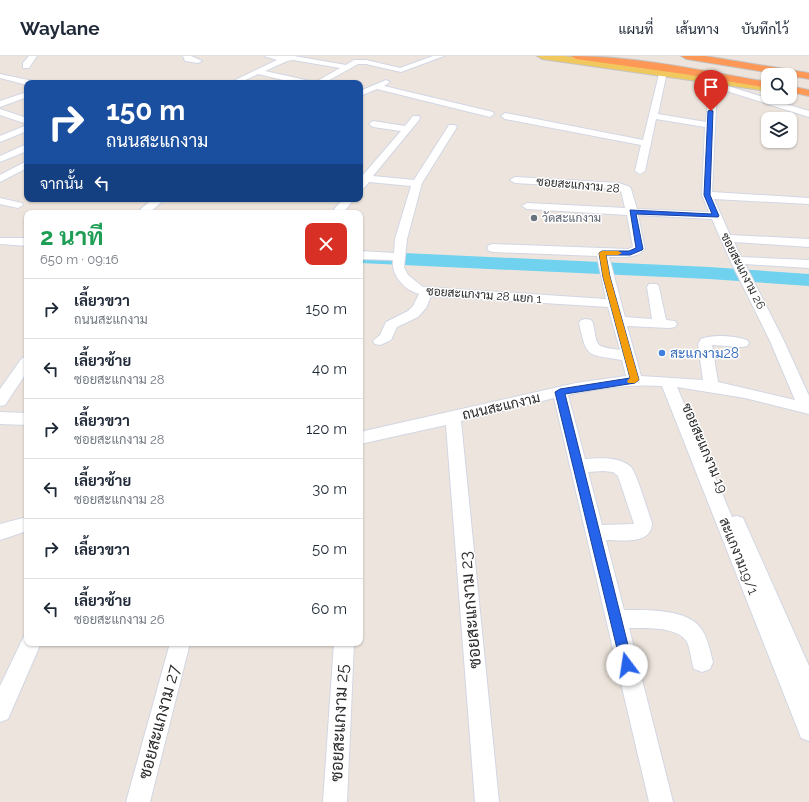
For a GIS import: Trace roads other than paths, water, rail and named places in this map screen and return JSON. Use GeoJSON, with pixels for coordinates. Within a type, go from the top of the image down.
{"type":"FeatureCollection","features":[{"type":"Feature","properties":{"kind":"highway"},"geometry":{"type":"LineString","coordinates":[[576,56],[684,71],[761,84]]}},
{"type":"Feature","properties":{"kind":"highway"},"geometry":{"type":"LineString","coordinates":[[614,56],[761,79]]}},
{"type":"Feature","properties":{"kind":"highway"},"geometry":{"type":"LineString","coordinates":[[650,56],[761,73]]}},
{"type":"Feature","properties":{"kind":"highway"},"geometry":{"type":"LineString","coordinates":[[686,56],[809,76]]}},
{"type":"Feature","properties":{"kind":"highway"},"geometry":{"type":"LineString","coordinates":[[797,79],[809,81]]}},
{"type":"Feature","properties":{"kind":"highway"},"geometry":{"type":"LineString","coordinates":[[797,85],[809,87]]}},
{"type":"Feature","properties":{"kind":"highway"},"geometry":{"type":"LineString","coordinates":[[797,91],[809,94]]}},
{"type":"Feature","properties":{"kind":"main road"},"geometry":{"type":"LineString","coordinates":[[542,56],[663,72],[713,82],[761,88]]}},
{"type":"Feature","properties":{"kind":"street"},"geometry":{"type":"LineString","coordinates":[[26,66],[33,56]]}},
{"type":"Feature","properties":{"kind":"street"},"geometry":{"type":"LineString","coordinates":[[188,56],[188,59],[198,61]]}},
{"type":"Feature","properties":{"kind":"street"},"geometry":{"type":"LineString","coordinates":[[268,56],[347,67]]}},
{"type":"Feature","properties":{"kind":"street"},"geometry":{"type":"LineString","coordinates":[[363,93],[377,87],[397,75],[440,56]]}},
{"type":"Feature","properties":{"kind":"street"},"geometry":{"type":"LineString","coordinates":[[240,80],[291,58]]}},
{"type":"Feature","properties":{"kind":"street"},"geometry":{"type":"LineString","coordinates":[[323,80],[361,61],[397,75]]}},
{"type":"Feature","properties":{"kind":"street"},"geometry":{"type":"LineString","coordinates":[[258,72],[294,80]]}},
{"type":"Feature","properties":{"kind":"street"},"geometry":{"type":"LineString","coordinates":[[640,171],[663,72]]}},
{"type":"Feature","properties":{"kind":"street"},"geometry":{"type":"LineString","coordinates":[[0,76],[24,81]]}},
{"type":"Feature","properties":{"kind":"street"},"geometry":{"type":"LineString","coordinates":[[0,82],[11,78]]}},
{"type":"Feature","properties":{"kind":"street"},"geometry":{"type":"LineString","coordinates":[[713,82],[752,97],[809,114]]}},
{"type":"Feature","properties":{"kind":"street","name":"ซอยสะแกงาม 26"},"geometry":{"type":"LineString","coordinates":[[713,82],[707,195],[808,409]]}},
{"type":"Feature","properties":{"kind":"street"},"geometry":{"type":"LineString","coordinates":[[377,87],[490,114]]}},
{"type":"Feature","properties":{"kind":"street"},"geometry":{"type":"LineString","coordinates":[[752,97],[761,92]]}},
{"type":"Feature","properties":{"kind":"street"},"geometry":{"type":"LineString","coordinates":[[0,104],[24,95]]}},
{"type":"Feature","properties":{"kind":"street"},"geometry":{"type":"LineString","coordinates":[[0,112],[24,119]]}},
{"type":"Feature","properties":{"kind":"street"},"geometry":{"type":"LineString","coordinates":[[505,116],[646,143]]}},
{"type":"Feature","properties":{"kind":"street"},"geometry":{"type":"LineString","coordinates":[[654,116],[710,125]]}},
{"type":"Feature","properties":{"kind":"street"},"geometry":{"type":"LineString","coordinates":[[363,180],[416,118]]}},
{"type":"Feature","properties":{"kind":"street"},"geometry":{"type":"LineString","coordinates":[[373,124],[407,129]]}},
{"type":"Feature","properties":{"kind":"street"},"geometry":{"type":"LineString","coordinates":[[363,255],[398,261],[401,239],[417,183],[452,126]]}},
{"type":"Feature","properties":{"kind":"street"},"geometry":{"type":"LineString","coordinates":[[0,139],[24,129]]}},
{"type":"Feature","properties":{"kind":"street"},"geometry":{"type":"LineString","coordinates":[[9,135],[24,140]]}},
{"type":"Feature","properties":{"kind":"street"},"geometry":{"type":"LineString","coordinates":[[1,159],[24,148]]}},
{"type":"Feature","properties":{"kind":"street"},"geometry":{"type":"LineString","coordinates":[[3,177],[24,166]]}},
{"type":"Feature","properties":{"kind":"street"},"geometry":{"type":"LineString","coordinates":[[3,177],[20,178]]}},
{"type":"Feature","properties":{"kind":"street","name":"ซอยสะแกงาม 28"},"geometry":{"type":"LineString","coordinates":[[515,180],[619,186],[626,189],[640,249],[604,265]]}},
{"type":"Feature","properties":{"kind":"street"},"geometry":{"type":"LineString","coordinates":[[363,181],[417,183]]}},
{"type":"Feature","properties":{"kind":"street"},"geometry":{"type":"LineString","coordinates":[[707,195],[809,201]]}},
{"type":"Feature","properties":{"kind":"street"},"geometry":{"type":"LineString","coordinates":[[0,201],[20,201]]}},
{"type":"Feature","properties":{"kind":"street"},"geometry":{"type":"LineString","coordinates":[[146,210],[156,202]]}},
{"type":"Feature","properties":{"kind":"street"},"geometry":{"type":"LineString","coordinates":[[339,210],[346,202]]}},
{"type":"Feature","properties":{"kind":"street"},"geometry":{"type":"LineString","coordinates":[[527,206],[716,216]]}},
{"type":"Feature","properties":{"kind":"street"},"geometry":{"type":"LineString","coordinates":[[726,238],[809,243]]}},
{"type":"Feature","properties":{"kind":"street"},"geometry":{"type":"LineString","coordinates":[[0,241],[24,242]]}},
{"type":"Feature","properties":{"kind":"street"},"geometry":{"type":"LineString","coordinates":[[493,248],[604,265],[635,380]]}},
{"type":"Feature","properties":{"kind":"street","name":"ซอยสะแกงาม 28 แยก 1"},"geometry":{"type":"LineString","coordinates":[[398,261],[402,277],[405,281],[418,290],[426,292],[614,303]]}},
{"type":"Feature","properties":{"kind":"street"},"geometry":{"type":"LineString","coordinates":[[739,265],[809,264]]}},
{"type":"Feature","properties":{"kind":"street"},"geometry":{"type":"LineString","coordinates":[[618,321],[665,324],[653,287]]}},
{"type":"Feature","properties":{"kind":"street"},"geometry":{"type":"LineString","coordinates":[[380,341],[386,337],[391,325],[413,314],[419,308],[426,292]]}},
{"type":"Feature","properties":{"kind":"street"},"geometry":{"type":"LineString","coordinates":[[586,323],[591,346],[596,351],[628,356]]}},
{"type":"Feature","properties":{"kind":"street"},"geometry":{"type":"LineString","coordinates":[[711,387],[705,344],[706,342],[712,340],[742,343]]}},
{"type":"Feature","properties":{"kind":"street"},"geometry":{"type":"LineString","coordinates":[[0,386],[24,352]]}},
{"type":"Feature","properties":{"kind":"street"},"geometry":{"type":"LineString","coordinates":[[0,401],[24,365]]}},
{"type":"Feature","properties":{"kind":"street","name":"ถนนสะแกงาม"},"geometry":{"type":"LineString","coordinates":[[363,437],[453,418],[560,392],[635,380],[672,382],[711,387],[753,395],[808,409]]}},
{"type":"Feature","properties":{"kind":"street","name":"ซอยสะแกงาม 19"},"geometry":{"type":"LineString","coordinates":[[672,382],[809,691]]}},
{"type":"Feature","properties":{"kind":"street","name":"สะแกงาม19/1"},"geometry":{"type":"LineString","coordinates":[[672,382],[675,403],[809,730]]}},
{"type":"Feature","properties":{"kind":"street"},"geometry":{"type":"LineString","coordinates":[[560,392],[661,802]]}},
{"type":"Feature","properties":{"kind":"street"},"geometry":{"type":"LineString","coordinates":[[0,418],[24,419]]}},
{"type":"Feature","properties":{"kind":"street","name":"ซอยสะแกงาม 23"},"geometry":{"type":"LineString","coordinates":[[453,418],[487,802]]}},
{"type":"Feature","properties":{"kind":"street"},"geometry":{"type":"LineString","coordinates":[[578,466],[610,466],[622,469],[625,472],[644,523],[643,528],[638,532],[595,533]]}},
{"type":"Feature","properties":{"kind":"street"},"geometry":{"type":"LineString","coordinates":[[0,532],[24,525]]}},
{"type":"Feature","properties":{"kind":"street"},"geometry":{"type":"LineString","coordinates":[[616,619],[672,621],[686,628],[694,635],[702,662]]}},
{"type":"Feature","properties":{"kind":"street"},"geometry":{"type":"LineString","coordinates":[[0,711],[30,646]]}},
{"type":"Feature","properties":{"kind":"street","name":"ซอยสะแกงาม 27"},"geometry":{"type":"LineString","coordinates":[[138,802],[179,646]]}},
{"type":"Feature","properties":{"kind":"street","name":"ซอยสะแกงาม 25"},"geometry":{"type":"LineString","coordinates":[[335,802],[344,646]]}},
{"type":"Feature","properties":{"kind":"waterway"},"geometry":{"type":"LineString","coordinates":[[363,257],[709,273],[809,280]]}},
{"type":"Feature","properties":{"kind":"place","name":"วัดสะแกงาม"},"geometry":{"type":"Point","coordinates":[534,218]}},
{"type":"Feature","properties":{"kind":"place","name":"สะแกงาม28"},"geometry":{"type":"Point","coordinates":[662,353]}}]}
